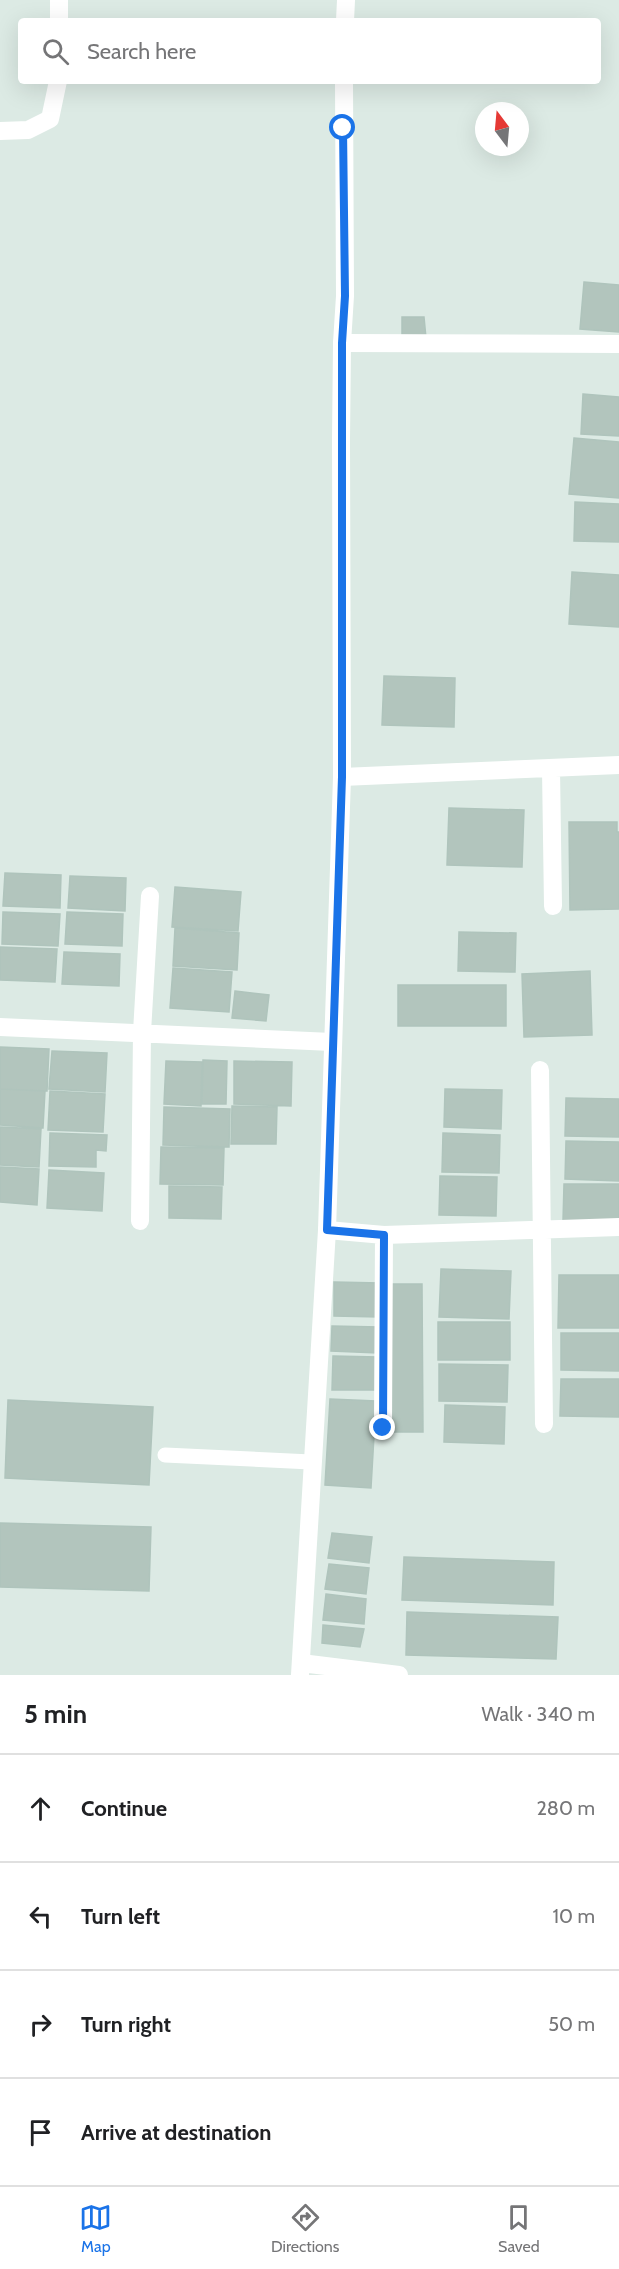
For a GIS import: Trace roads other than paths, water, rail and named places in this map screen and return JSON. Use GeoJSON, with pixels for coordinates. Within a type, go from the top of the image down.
{"type":"FeatureCollection","features":[{"type":"Feature","properties":{"kind":"street"},"geometry":{"type":"LineString","coordinates":[[59,0],[59,18]]}},
{"type":"Feature","properties":{"kind":"street"},"geometry":{"type":"LineString","coordinates":[[345,18],[346,0]]}},
{"type":"Feature","properties":{"kind":"street"},"geometry":{"type":"LineString","coordinates":[[0,131],[28,130],[50,119],[57,84]]}},
{"type":"Feature","properties":{"kind":"street"},"geometry":{"type":"LineString","coordinates":[[344,84],[342,777],[327,1230],[311,1462],[301,1669],[399,1675]]}},
{"type":"Feature","properties":{"kind":"street"},"geometry":{"type":"LineString","coordinates":[[342,343],[619,344]]}},
{"type":"Feature","properties":{"kind":"street"},"geometry":{"type":"LineString","coordinates":[[342,777],[619,765]]}},
{"type":"Feature","properties":{"kind":"street"},"geometry":{"type":"LineString","coordinates":[[551,769],[554,906]]}},
{"type":"Feature","properties":{"kind":"street"},"geometry":{"type":"LineString","coordinates":[[140,1221],[142,1032],[150,896]]}},
{"type":"Feature","properties":{"kind":"street"},"geometry":{"type":"LineString","coordinates":[[0,1027],[332,1042]]}},
{"type":"Feature","properties":{"kind":"street"},"geometry":{"type":"LineString","coordinates":[[540,1070],[544,1424]]}},
{"type":"Feature","properties":{"kind":"street"},"geometry":{"type":"LineString","coordinates":[[327,1230],[384,1235],[619,1227]]}},
{"type":"Feature","properties":{"kind":"street"},"geometry":{"type":"LineString","coordinates":[[383,1428],[384,1235]]}},
{"type":"Feature","properties":{"kind":"lane"},"geometry":{"type":"LineString","coordinates":[[165,1455],[311,1462]]}}]}
